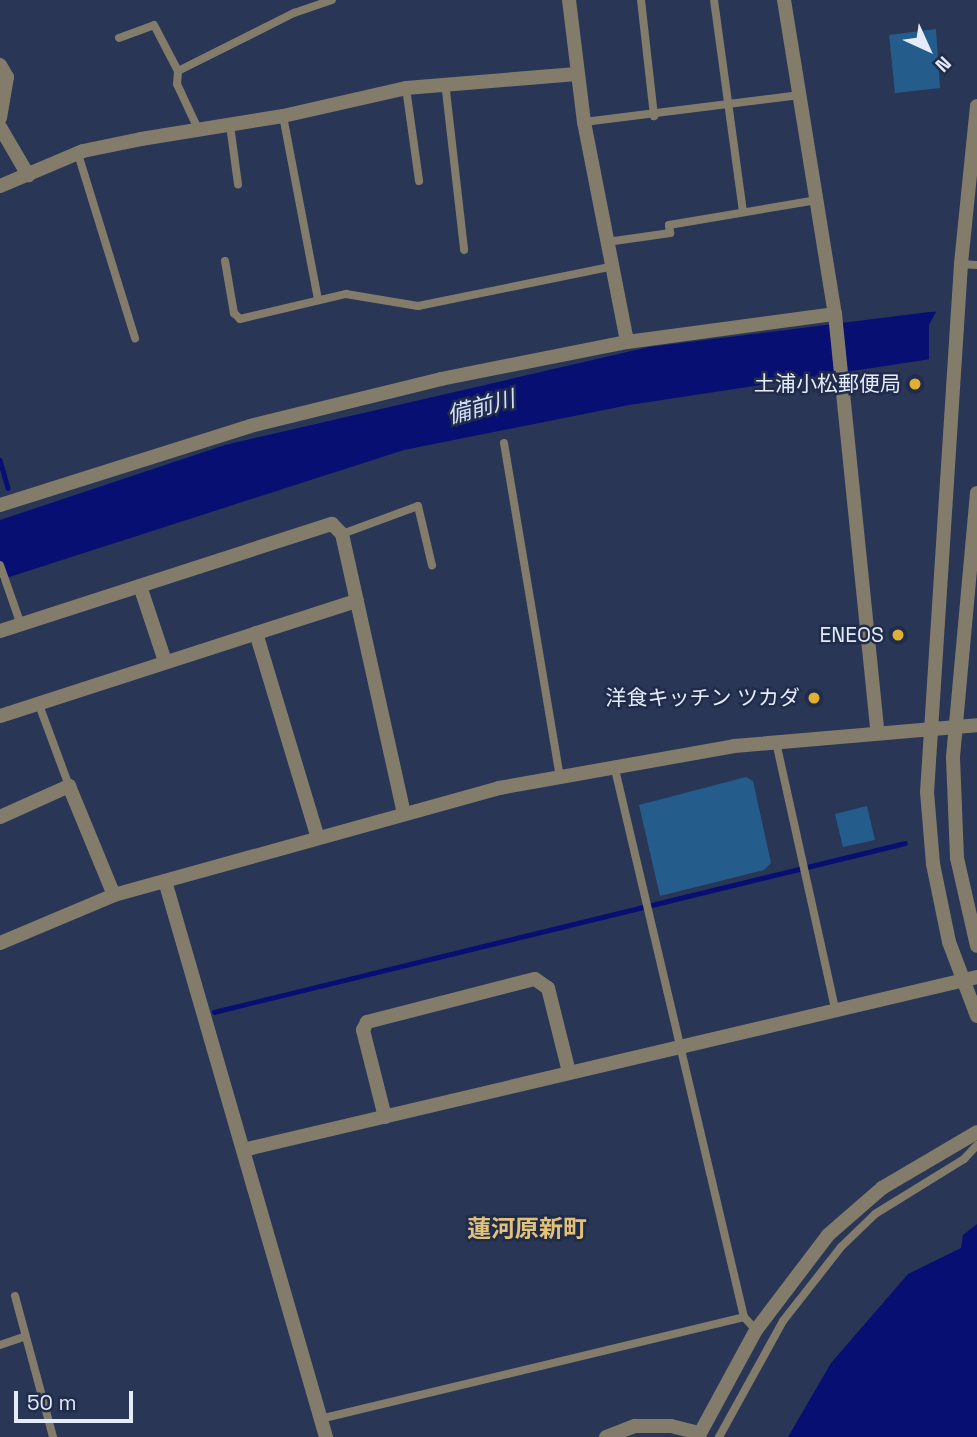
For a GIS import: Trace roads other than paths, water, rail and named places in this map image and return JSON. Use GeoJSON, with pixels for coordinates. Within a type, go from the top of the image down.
{"type":"FeatureCollection","features":[{"type":"Feature","properties":{"kind":"street"},"geometry":{"type":"LineString","coordinates":[[569,0],[584,122],[610,267],[627,342]]}},
{"type":"Feature","properties":{"kind":"street"},"geometry":{"type":"LineString","coordinates":[[783,0],[835,317],[877,731]]}},
{"type":"Feature","properties":{"kind":"street"},"geometry":{"type":"LineString","coordinates":[[0,65],[7,77],[0,118]]}},
{"type":"Feature","properties":{"kind":"street"},"geometry":{"type":"LineString","coordinates":[[0,186],[78,153],[283,116],[406,88],[445,82],[576,74]]}},
{"type":"Feature","properties":{"kind":"street"},"geometry":{"type":"LineString","coordinates":[[977,106],[961,264],[958,359],[928,731],[926,792],[933,864],[961,980],[977,1016]]}},
{"type":"Feature","properties":{"kind":"street"},"geometry":{"type":"LineString","coordinates":[[0,127],[29,175]]}},
{"type":"Feature","properties":{"kind":"street"},"geometry":{"type":"LineString","coordinates":[[0,505],[250,426],[441,379],[627,342],[835,317]]}},
{"type":"Feature","properties":{"kind":"street"},"geometry":{"type":"LineString","coordinates":[[977,493],[954,728],[955,836],[977,946]]}},
{"type":"Feature","properties":{"kind":"street"},"geometry":{"type":"LineString","coordinates":[[0,631],[332,524],[342,534],[404,814]]}},
{"type":"Feature","properties":{"kind":"street"},"geometry":{"type":"LineString","coordinates":[[140,586],[165,661]]}},
{"type":"Feature","properties":{"kind":"street"},"geometry":{"type":"LineString","coordinates":[[0,716],[357,601]]}},
{"type":"Feature","properties":{"kind":"street"},"geometry":{"type":"LineString","coordinates":[[256,633],[317,835]]}},
{"type":"Feature","properties":{"kind":"street"},"geometry":{"type":"LineString","coordinates":[[0,943],[114,895],[317,835],[559,776],[614,765],[776,742],[877,731],[928,731],[977,725]]}},
{"type":"Feature","properties":{"kind":"street"},"geometry":{"type":"LineString","coordinates":[[0,817],[69,786],[114,895]]}},
{"type":"Feature","properties":{"kind":"street"},"geometry":{"type":"LineString","coordinates":[[165,881],[326,1437]]}},
{"type":"Feature","properties":{"kind":"street"},"geometry":{"type":"LineString","coordinates":[[243,1150],[977,976]]}},
{"type":"Feature","properties":{"kind":"street"},"geometry":{"type":"LineString","coordinates":[[384,1117],[363,1030],[367,1022],[535,979],[548,988],[569,1072]]}},
{"type":"Feature","properties":{"kind":"street"},"geometry":{"type":"LineString","coordinates":[[607,1437],[635,1426],[671,1426],[699,1435],[755,1330],[795,1273],[855,1209],[909,1171],[977,1132]]}},
{"type":"Feature","properties":{"kind":"lane"},"geometry":{"type":"LineString","coordinates":[[178,71],[294,13],[332,0]]}},
{"type":"Feature","properties":{"kind":"lane"},"geometry":{"type":"LineString","coordinates":[[641,0],[654,116]]}},
{"type":"Feature","properties":{"kind":"lane"},"geometry":{"type":"LineString","coordinates":[[714,0],[743,212]]}},
{"type":"Feature","properties":{"kind":"lane"},"geometry":{"type":"LineString","coordinates":[[119,38],[154,25],[178,71],[177,84],[200,131]]}},
{"type":"Feature","properties":{"kind":"lane"},"geometry":{"type":"LineString","coordinates":[[445,82],[464,250]]}},
{"type":"Feature","properties":{"kind":"lane"},"geometry":{"type":"LineString","coordinates":[[406,88],[419,181]]}},
{"type":"Feature","properties":{"kind":"lane"},"geometry":{"type":"LineString","coordinates":[[584,122],[654,116],[800,95]]}},
{"type":"Feature","properties":{"kind":"lane"},"geometry":{"type":"LineString","coordinates":[[283,116],[318,300]]}},
{"type":"Feature","properties":{"kind":"lane"},"geometry":{"type":"LineString","coordinates":[[230,125],[238,184]]}},
{"type":"Feature","properties":{"kind":"lane"},"geometry":{"type":"LineString","coordinates":[[78,153],[135,338]]}},
{"type":"Feature","properties":{"kind":"lane"},"geometry":{"type":"LineString","coordinates":[[607,242],[670,233],[670,225],[817,200]]}},
{"type":"Feature","properties":{"kind":"lane"},"geometry":{"type":"LineString","coordinates":[[225,261],[234,313],[240,319],[318,300],[356,295],[418,306],[610,267]]}},
{"type":"Feature","properties":{"kind":"lane"},"geometry":{"type":"LineString","coordinates":[[961,264],[977,265]]}},
{"type":"Feature","properties":{"kind":"lane"},"geometry":{"type":"LineString","coordinates":[[504,443],[559,776]]}},
{"type":"Feature","properties":{"kind":"lane"},"geometry":{"type":"LineString","coordinates":[[342,534],[418,506],[432,565]]}},
{"type":"Feature","properties":{"kind":"lane"},"geometry":{"type":"LineString","coordinates":[[0,565],[21,625]]}},
{"type":"Feature","properties":{"kind":"lane"},"geometry":{"type":"LineString","coordinates":[[38,702],[69,786]]}},
{"type":"Feature","properties":{"kind":"lane"},"geometry":{"type":"LineString","coordinates":[[776,742],[835,1009]]}},
{"type":"Feature","properties":{"kind":"lane"},"geometry":{"type":"LineString","coordinates":[[614,765],[744,1317],[755,1330]]}},
{"type":"Feature","properties":{"kind":"lane"},"geometry":{"type":"LineString","coordinates":[[719,1437],[773,1337],[841,1247],[875,1214],[964,1159],[977,1145]]}},
{"type":"Feature","properties":{"kind":"lane"},"geometry":{"type":"LineString","coordinates":[[15,1296],[23,1338],[53,1437]]}},
{"type":"Feature","properties":{"kind":"lane"},"geometry":{"type":"LineString","coordinates":[[320,1419],[744,1317]]}},
{"type":"Feature","properties":{"kind":"lane"},"geometry":{"type":"LineString","coordinates":[[0,1345],[23,1338]]}},
{"type":"Feature","properties":{"kind":"water","name":"備前川"},"geometry":{"type":"Polygon","coordinates":[[[977,310],[931,359],[629,405],[404,450],[0,580],[0,520],[225,445],[649,347],[929,312],[977,310]]]}},
{"type":"Feature","properties":{"kind":"water"},"geometry":{"type":"Polygon","coordinates":[[[977,1224],[977,1437],[788,1437],[831,1363],[908,1274],[961,1248],[963,1235],[977,1224]]]}},
{"type":"Feature","properties":{"kind":"waterway"},"geometry":{"type":"LineString","coordinates":[[0,460],[8,488]]}},
{"type":"Feature","properties":{"kind":"waterway"},"geometry":{"type":"LineString","coordinates":[[214,1012],[905,843]]}},
{"type":"Feature","properties":{"kind":"place","name":"土浦小松郵便局"},"geometry":{"type":"Point","coordinates":[915,384]}},
{"type":"Feature","properties":{"kind":"place","name":"ENEOS"},"geometry":{"type":"Point","coordinates":[898,635]}},
{"type":"Feature","properties":{"kind":"place","name":"洋食キッチン ツカダ"},"geometry":{"type":"Point","coordinates":[814,698]}},
{"type":"Feature","properties":{"kind":"district","name":"蓮河原新町"},"geometry":{"type":"Point","coordinates":[527,1229]}}]}
